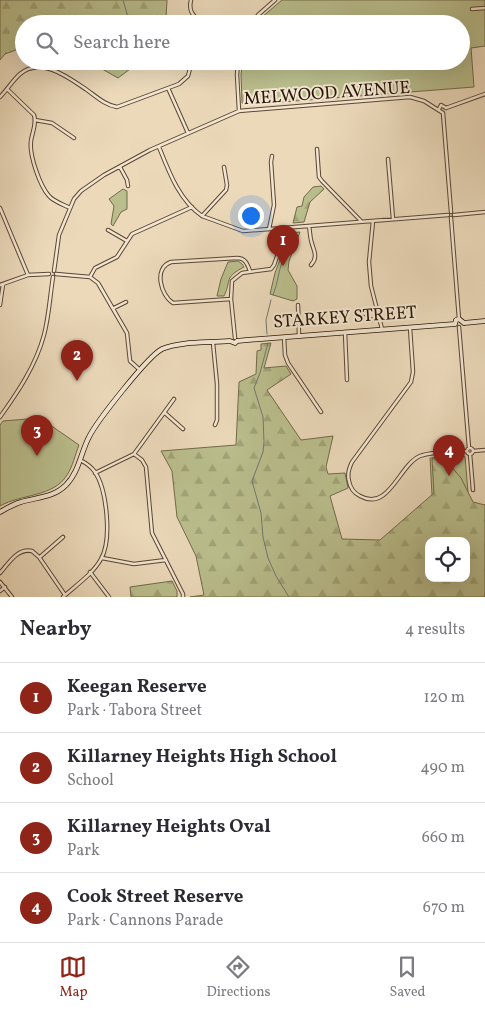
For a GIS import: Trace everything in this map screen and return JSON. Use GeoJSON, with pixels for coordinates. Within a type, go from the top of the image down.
{"type":"FeatureCollection","features":[{"type":"Feature","properties":{"kind":"street"},"geometry":{"type":"LineString","coordinates":[[191,0],[190,9],[192,15]]}},
{"type":"Feature","properties":{"kind":"street"},"geometry":{"type":"LineString","coordinates":[[258,15],[275,0]]}},
{"type":"Feature","properties":{"kind":"street"},"geometry":{"type":"LineString","coordinates":[[472,9],[485,8]]}},
{"type":"Feature","properties":{"kind":"street"},"geometry":{"type":"LineString","coordinates":[[0,98],[20,74],[26,70]]}},
{"type":"Feature","properties":{"kind":"street"},"geometry":{"type":"LineString","coordinates":[[54,70],[109,106],[117,108],[179,84],[188,76],[190,70]]}},
{"type":"Feature","properties":{"kind":"street"},"geometry":{"type":"LineString","coordinates":[[237,70],[239,111]]}},
{"type":"Feature","properties":{"kind":"street"},"geometry":{"type":"LineString","coordinates":[[168,88],[188,133]]}},
{"type":"Feature","properties":{"kind":"street"},"geometry":{"type":"LineString","coordinates":[[7,89],[30,110],[36,120],[30,143],[33,166],[49,197],[70,208]]}},
{"type":"Feature","properties":{"kind":"street"},"geometry":{"type":"LineString","coordinates":[[454,215],[451,212],[443,113],[446,111],[446,108],[485,94]]}},
{"type":"Feature","properties":{"kind":"street","name":"MELWOOD AVENUE"},"geometry":{"type":"LineString","coordinates":[[55,273],[59,235],[70,208],[81,191],[120,166],[159,146],[239,111],[410,97],[439,109]]}},
{"type":"Feature","properties":{"kind":"street"},"geometry":{"type":"LineString","coordinates":[[443,113],[439,109],[441,105],[446,108]]}},
{"type":"Feature","properties":{"kind":"street"},"geometry":{"type":"LineString","coordinates":[[36,120],[52,123],[74,138]]}},
{"type":"Feature","properties":{"kind":"street"},"geometry":{"type":"LineString","coordinates":[[159,146],[174,183],[192,207],[202,216],[243,231],[448,215],[451,212]]}},
{"type":"Feature","properties":{"kind":"street"},"geometry":{"type":"LineString","coordinates":[[317,149],[319,177],[361,222]]}},
{"type":"Feature","properties":{"kind":"street"},"geometry":{"type":"LineString","coordinates":[[269,229],[274,205],[272,156]]}},
{"type":"Feature","properties":{"kind":"street"},"geometry":{"type":"LineString","coordinates":[[388,160],[393,219]]}},
{"type":"Feature","properties":{"kind":"street"},"geometry":{"type":"LineString","coordinates":[[120,166],[128,186]]}},
{"type":"Feature","properties":{"kind":"street"},"geometry":{"type":"LineString","coordinates":[[202,216],[226,190],[224,167]]}},
{"type":"Feature","properties":{"kind":"street"},"geometry":{"type":"LineString","coordinates":[[90,277],[95,268],[117,257],[132,234],[192,207]]}},
{"type":"Feature","properties":{"kind":"street"},"geometry":{"type":"LineString","coordinates":[[0,208],[28,275]]}},
{"type":"Feature","properties":{"kind":"street"},"geometry":{"type":"LineString","coordinates":[[451,218],[454,215],[485,212]]}},
{"type":"Feature","properties":{"kind":"street"},"geometry":{"type":"LineString","coordinates":[[448,215],[451,218],[459,319],[455,324],[459,327],[472,490]]}},
{"type":"Feature","properties":{"kind":"street"},"geometry":{"type":"LineString","coordinates":[[373,221],[369,262],[371,286],[382,329]]}},
{"type":"Feature","properties":{"kind":"street"},"geometry":{"type":"LineString","coordinates":[[309,226],[310,238],[316,255],[314,263],[311,265]]}},
{"type":"Feature","properties":{"kind":"street"},"geometry":{"type":"LineString","coordinates":[[235,340],[231,299],[232,281],[242,273],[250,270],[266,270],[274,265],[287,228]]}},
{"type":"Feature","properties":{"kind":"street"},"geometry":{"type":"LineString","coordinates":[[108,230],[127,241]]}},
{"type":"Feature","properties":{"kind":"street"},"geometry":{"type":"LineString","coordinates":[[231,299],[173,304],[167,299],[160,274],[162,268],[171,262],[242,258],[250,270]]}},
{"type":"Feature","properties":{"kind":"street"},"geometry":{"type":"LineString","coordinates":[[0,417],[24,381],[41,343],[55,273]]}},
{"type":"Feature","properties":{"kind":"street"},"geometry":{"type":"LineString","coordinates":[[0,305],[1,284],[28,275],[55,273],[90,277],[98,282],[127,333],[130,361],[140,370]]}},
{"type":"Feature","properties":{"kind":"street"},"geometry":{"type":"LineString","coordinates":[[49,274],[53,277]]}},
{"type":"Feature","properties":{"kind":"street"},"geometry":{"type":"LineString","coordinates":[[113,308],[126,302]]}},
{"type":"Feature","properties":{"kind":"street"},"geometry":{"type":"LineString","coordinates":[[298,305],[299,336]]}},
{"type":"Feature","properties":{"kind":"street","name":"STARKEY STREET"},"geometry":{"type":"LineString","coordinates":[[356,315],[372,320],[379,319]]}},
{"type":"Feature","properties":{"kind":"street"},"geometry":{"type":"LineString","coordinates":[[459,319],[464,323]]}},
{"type":"Feature","properties":{"kind":"street"},"geometry":{"type":"LineString","coordinates":[[459,327],[464,323],[485,321]]}},
{"type":"Feature","properties":{"kind":"street","name":"STARKEY STREET"},"geometry":{"type":"LineString","coordinates":[[0,512],[20,502],[53,494],[61,490],[72,479],[93,430],[140,370],[153,355],[163,349],[173,346],[235,340],[455,324]]}},
{"type":"Feature","properties":{"kind":"street"},"geometry":{"type":"LineString","coordinates":[[410,327],[413,372],[411,382],[352,462],[348,474],[350,486],[363,497],[378,498],[387,493],[409,464],[416,458],[430,454],[485,450]]}},
{"type":"Feature","properties":{"kind":"street"},"geometry":{"type":"LineString","coordinates":[[345,332],[348,380]]}},
{"type":"Feature","properties":{"kind":"street"},"geometry":{"type":"LineString","coordinates":[[284,337],[285,355],[288,363],[320,412]]}},
{"type":"Feature","properties":{"kind":"street"},"geometry":{"type":"LineString","coordinates":[[214,343],[217,384],[217,420],[215,425]]}},
{"type":"Feature","properties":{"kind":"street"},"geometry":{"type":"LineString","coordinates":[[95,473],[134,454],[174,399]]}},
{"type":"Feature","properties":{"kind":"street"},"geometry":{"type":"LineString","coordinates":[[165,413],[183,429]]}},
{"type":"Feature","properties":{"kind":"street"},"geometry":{"type":"LineString","coordinates":[[134,454],[142,460],[146,467],[152,533],[181,590],[182,597]]}},
{"type":"Feature","properties":{"kind":"street"},"geometry":{"type":"LineString","coordinates":[[0,573],[16,554],[21,551],[32,550],[39,557],[64,596],[102,558],[107,537],[104,499],[95,473],[80,460]]}},
{"type":"Feature","properties":{"kind":"street"},"geometry":{"type":"LineString","coordinates":[[39,557],[63,536]]}},
{"type":"Feature","properties":{"kind":"street"},"geometry":{"type":"LineString","coordinates":[[102,558],[134,564],[166,560]]}},
{"type":"Feature","properties":{"kind":"street"},"geometry":{"type":"LineString","coordinates":[[90,572],[109,597]]}},
{"type":"Feature","properties":{"kind":"street"},"geometry":{"type":"LineString","coordinates":[[0,582],[12,597]]}},
{"type":"Feature","properties":{"kind":"street"},"geometry":{"type":"LineString","coordinates":[[0,591],[5,587]]}},
{"type":"Feature","properties":{"kind":"green space"},"geometry":{"type":"Polygon","coordinates":[[[0,0],[167,0],[166,15],[15,15],[15,50],[5,54],[0,60],[0,0]]]}},
{"type":"Feature","properties":{"kind":"green space"},"geometry":{"type":"Polygon","coordinates":[[[282,0],[485,0],[485,46],[471,48],[474,87],[244,105],[242,103],[242,70],[470,70],[470,15],[264,15],[282,0]]]}},
{"type":"Feature","properties":{"kind":"green space"},"geometry":{"type":"Polygon","coordinates":[[[104,70],[129,70],[118,78],[104,70]]]}},
{"type":"Feature","properties":{"kind":"green space"},"geometry":{"type":"Polygon","coordinates":[[[321,186],[324,189],[310,202],[304,222],[293,223],[297,207],[302,206],[304,197],[313,187],[321,186]]]}},
{"type":"Feature","properties":{"kind":"green space"},"geometry":{"type":"Polygon","coordinates":[[[123,189],[127,191],[127,209],[121,212],[113,226],[111,224],[114,206],[109,199],[123,189]]]}},
{"type":"Feature","properties":{"kind":"green space"},"geometry":{"type":"Polygon","coordinates":[[[300,232],[289,261],[288,270],[297,286],[297,299],[293,301],[270,294],[275,273],[290,233],[300,232]]]}},
{"type":"Feature","properties":{"kind":"green space"},"geometry":{"type":"Polygon","coordinates":[[[238,261],[244,267],[233,274],[224,296],[217,296],[228,262],[238,261]]]}},
{"type":"Feature","properties":{"kind":"green space"},"geometry":{"type":"Polygon","coordinates":[[[271,343],[264,368],[286,366],[291,374],[267,390],[301,440],[333,436],[326,467],[328,474],[345,473],[348,488],[330,496],[342,539],[380,540],[434,493],[432,459],[444,458],[461,478],[473,502],[485,505],[485,597],[190,597],[204,595],[196,556],[177,517],[172,471],[161,451],[236,445],[239,382],[256,374],[257,351],[261,350],[261,344],[271,343]]]}},
{"type":"Feature","properties":{"kind":"green space"},"geometry":{"type":"Polygon","coordinates":[[[40,418],[79,445],[71,468],[61,482],[54,487],[0,506],[0,425],[3,421],[40,418]]]}},
{"type":"Feature","properties":{"kind":"green space"},"geometry":{"type":"Polygon","coordinates":[[[463,455],[465,457],[468,492],[432,495],[430,458],[463,455]]]}},
{"type":"Feature","properties":{"kind":"green space"},"geometry":{"type":"Polygon","coordinates":[[[172,581],[177,591],[177,597],[131,597],[130,587],[172,581]]]}},
{"type":"Feature","properties":{"kind":"waterway"},"geometry":{"type":"LineString","coordinates":[[123,0],[127,15]]}},
{"type":"Feature","properties":{"kind":"waterway"},"geometry":{"type":"LineString","coordinates":[[273,295],[281,264],[294,235]]}},
{"type":"Feature","properties":{"kind":"waterway"},"geometry":{"type":"LineString","coordinates":[[267,334],[266,320],[271,300]]}},
{"type":"Feature","properties":{"kind":"waterway"},"geometry":{"type":"LineString","coordinates":[[268,343],[254,388],[263,417],[264,442],[263,452],[252,481],[261,513],[263,537],[268,558],[289,597]]}},
{"type":"Feature","properties":{"kind":"place","name":"Keegan Reserve"},"geometry":{"type":"Point","coordinates":[283,266]}},
{"type":"Feature","properties":{"kind":"place","name":"Killarney Heights High School"},"geometry":{"type":"Point","coordinates":[77,381]}},
{"type":"Feature","properties":{"kind":"place","name":"Killarney Heights Oval"},"geometry":{"type":"Point","coordinates":[37,456]}},
{"type":"Feature","properties":{"kind":"place","name":"Cook Street Reserve"},"geometry":{"type":"Point","coordinates":[449,476]}}]}
